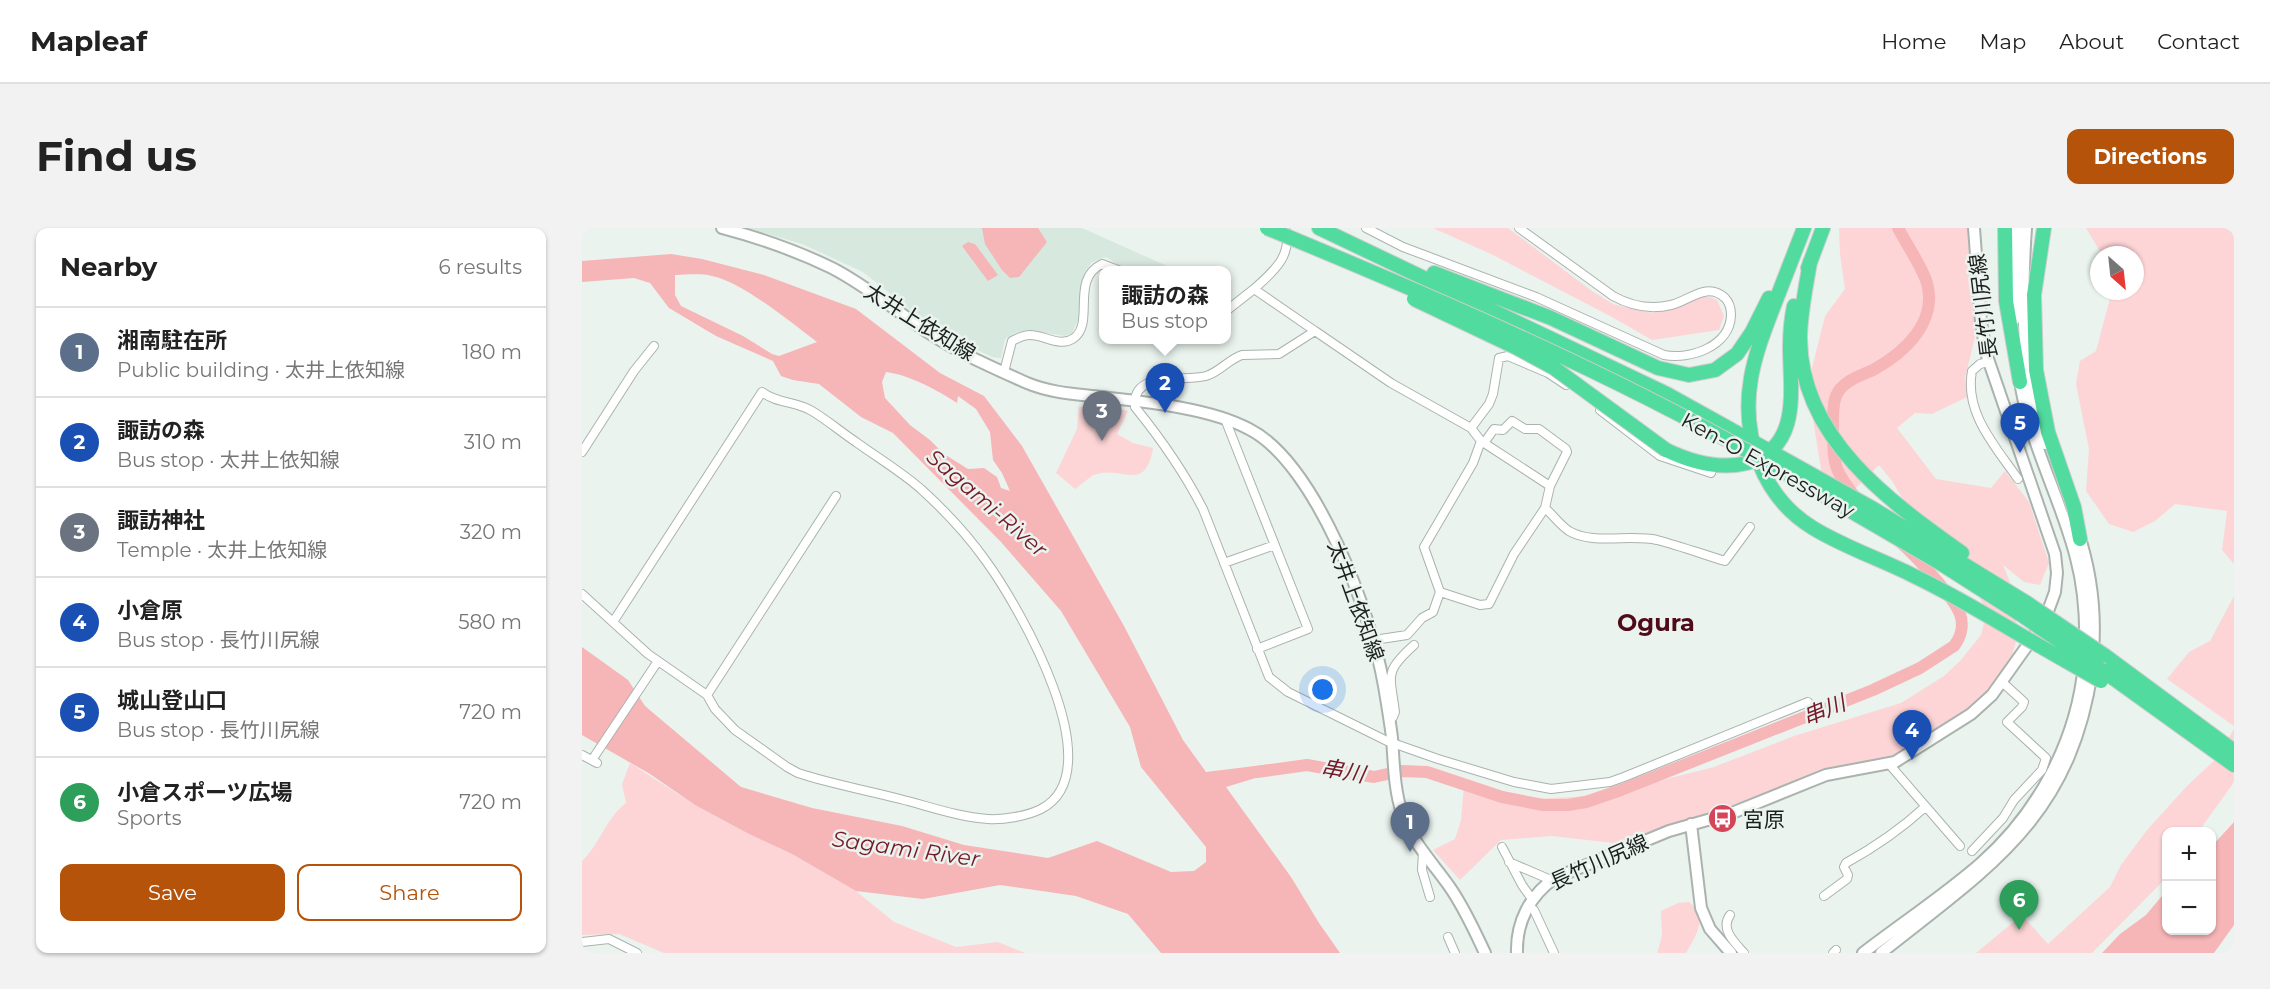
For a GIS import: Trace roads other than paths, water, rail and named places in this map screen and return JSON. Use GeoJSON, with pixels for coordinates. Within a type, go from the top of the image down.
{"type":"FeatureCollection","features":[{"type":"Feature","properties":{"kind":"highway"},"geometry":{"type":"LineString","coordinates":[[1266,228],[1295,246],[1367,276],[1532,355],[1575,382],[1666,450],[1711,465],[1737,465],[1753,461],[1768,452],[1782,435],[1789,420],[1792,317],[1823,228]]}},
{"type":"Feature","properties":{"kind":"highway","name":"Ken-O Expressway"},"geometry":{"type":"LineString","coordinates":[[1266,228],[1414,289],[1562,357],[1872,508],[2027,603],[2104,655],[2145,697],[2234,751]]}},
{"type":"Feature","properties":{"kind":"highway"},"geometry":{"type":"LineString","coordinates":[[1319,228],[1557,320],[1658,368],[1689,375],[1715,370],[1737,354],[1792,261]]}},
{"type":"Feature","properties":{"kind":"highway","name":"Ken-O Expressway"},"geometry":{"type":"LineString","coordinates":[[1319,228],[1667,394],[2020,614],[2101,675]]}},
{"type":"Feature","properties":{"kind":"highway"},"geometry":{"type":"LineString","coordinates":[[1804,228],[1755,358],[1749,388],[1748,417],[1753,447],[1764,474],[1786,506],[1807,524],[1830,538],[1927,582],[2145,697],[2234,765]]}},
{"type":"Feature","properties":{"kind":"highway"},"geometry":{"type":"LineString","coordinates":[[2005,228],[2007,309],[2020,382]]}},
{"type":"Feature","properties":{"kind":"highway"},"geometry":{"type":"LineString","coordinates":[[2044,228],[2034,304],[2036,370],[2048,432],[2074,507],[2080,539]]}},
{"type":"Feature","properties":{"kind":"highway"},"geometry":{"type":"LineString","coordinates":[[1810,262],[1802,306],[1800,340],[1810,393],[1822,420],[1846,456],[1874,484],[1907,512],[2027,603]]}},
{"type":"Feature","properties":{"kind":"main road","name":"太井上依知線"},"geometry":{"type":"LineString","coordinates":[[722,228],[761,239],[832,268],[857,282],[945,343],[1040,388],[1134,401],[1225,419],[1253,430],[1266,440],[1296,474],[1313,498],[1350,570],[1374,640],[1389,720],[1396,785],[1406,824],[1463,907],[1485,953]]}},
{"type":"Feature","properties":{"kind":"main road","name":"長竹川尻線"},"geometry":{"type":"LineString","coordinates":[[1517,953],[1519,930],[1530,902],[1551,880],[1600,858],[1691,824],[1738,811],[1831,773],[1890,764],[1979,708],[2002,682],[2031,642],[2053,600],[2056,577],[2055,554],[1988,362],[1981,322],[1974,228]]}},
{"type":"Feature","properties":{"kind":"main road"},"geometry":{"type":"LineString","coordinates":[[1863,953],[1969,873],[2014,830],[2041,793],[2055,766],[2076,709],[2084,666],[2086,618],[2082,587],[2067,528],[2030,426],[2020,382],[2014,305],[2018,228]]}},
{"type":"Feature","properties":{"kind":"main road"},"geometry":{"type":"LineString","coordinates":[[1881,953],[2004,854],[2033,820],[2062,773],[2081,723],[2092,671],[2093,601],[2080,539],[2041,432],[2029,381],[2023,319],[2026,228]]}},
{"type":"Feature","properties":{"kind":"main road"},"geometry":{"type":"LineString","coordinates":[[1691,824],[1701,908],[1710,929],[1731,953]]}},
{"type":"Feature","properties":{"kind":"street"},"geometry":{"type":"LineString","coordinates":[[1231,308],[1275,271],[1287,245],[1285,228]]}},
{"type":"Feature","properties":{"kind":"street"},"geometry":{"type":"LineString","coordinates":[[1366,228],[1384,238],[1536,297],[1664,355],[1684,356],[1701,351],[1718,341],[1729,325],[1731,308],[1718,293],[1704,291],[1663,307],[1646,307],[1626,303],[1519,228]]}},
{"type":"Feature","properties":{"kind":"street"},"geometry":{"type":"LineString","coordinates":[[1004,372],[1012,341],[1021,336],[1031,335],[1055,341],[1067,341],[1077,336],[1081,328],[1086,281],[1093,268],[1102,264],[1107,266]]}},
{"type":"Feature","properties":{"kind":"street"},"geometry":{"type":"LineString","coordinates":[[1254,289],[1265,299],[1391,383],[1472,428],[1482,442],[1550,486]]}},
{"type":"Feature","properties":{"kind":"street"},"geometry":{"type":"LineString","coordinates":[[1315,331],[1279,354],[1242,355],[1224,368],[1207,376],[1150,382],[1136,392],[1134,401],[1135,407],[1166,446],[1190,484],[1203,509],[1269,677],[1288,692],[1392,744],[1514,782],[1551,789],[1573,788],[1617,780],[1808,702]]}},
{"type":"Feature","properties":{"kind":"street"},"geometry":{"type":"LineString","coordinates":[[582,452],[634,371],[654,346]]}},
{"type":"Feature","properties":{"kind":"street"},"geometry":{"type":"LineString","coordinates":[[1472,428],[1489,404],[1493,394],[1499,358],[1508,356],[1548,373],[1575,390],[1660,456],[1711,473]]}},
{"type":"Feature","properties":{"kind":"street"},"geometry":{"type":"LineString","coordinates":[[1988,362],[1980,364],[1972,371],[1971,398],[1979,422],[2018,479]]}},
{"type":"Feature","properties":{"kind":"street"},"geometry":{"type":"LineString","coordinates":[[582,594],[656,664],[707,695],[715,709],[735,730],[793,770],[813,778],[952,813],[987,819],[1029,814],[1041,809],[1055,799],[1067,775],[1067,746],[1063,718],[1048,670],[1012,600],[980,552],[910,480],[801,405],[772,399],[762,392],[613,621]]}},
{"type":"Feature","properties":{"kind":"street"},"geometry":{"type":"LineString","coordinates":[[1225,419],[1308,629],[1257,649]]}},
{"type":"Feature","properties":{"kind":"street"},"geometry":{"type":"LineString","coordinates":[[1374,640],[1407,635],[1422,618],[1433,612],[1440,592],[1424,548],[1473,463],[1482,442],[1494,429],[1503,430],[1512,421],[1525,429],[1539,429],[1566,449],[1567,453],[1550,486],[1545,508],[1515,554],[1489,604],[1480,605],[1440,592]]}},
{"type":"Feature","properties":{"kind":"street"},"geometry":{"type":"LineString","coordinates":[[707,695],[836,496]]}},
{"type":"Feature","properties":{"kind":"street"},"geometry":{"type":"LineString","coordinates":[[1545,508],[1568,531],[1578,535],[1590,538],[1630,537],[1657,540],[1725,561],[1750,527]]}},
{"type":"Feature","properties":{"kind":"street"},"geometry":{"type":"LineString","coordinates":[[1224,563],[1275,545]]}},
{"type":"Feature","properties":{"kind":"street"},"geometry":{"type":"LineString","coordinates":[[1389,720],[1394,717],[1395,712],[1391,678],[1393,666],[1414,645]]}},
{"type":"Feature","properties":{"kind":"street"},"geometry":{"type":"LineString","coordinates":[[582,755],[594,760],[656,664]]}},
{"type":"Feature","properties":{"kind":"street"},"geometry":{"type":"LineString","coordinates":[[1972,851],[2003,818],[2014,800],[2042,770],[2046,758],[2007,722],[2024,702],[2002,682]]}},
{"type":"Feature","properties":{"kind":"street"},"geometry":{"type":"LineString","coordinates":[[1890,764],[1960,846]]}},
{"type":"Feature","properties":{"kind":"street"},"geometry":{"type":"LineString","coordinates":[[1824,896],[1847,879],[1848,875],[1844,867],[1846,863],[1874,848],[1900,830],[1925,807]]}},
{"type":"Feature","properties":{"kind":"street"},"geometry":{"type":"LineString","coordinates":[[1502,847],[1554,953]]}},
{"type":"Feature","properties":{"kind":"street"},"geometry":{"type":"LineString","coordinates":[[1423,851],[1422,870],[1431,897]]}},
{"type":"Feature","properties":{"kind":"street"},"geometry":{"type":"LineString","coordinates":[[1509,861],[1551,880]]}},
{"type":"Feature","properties":{"kind":"street"},"geometry":{"type":"LineString","coordinates":[[1730,915],[1726,921],[1726,927],[1732,940],[1744,953]]}},
{"type":"Feature","properties":{"kind":"street"},"geometry":{"type":"LineString","coordinates":[[1448,937],[1455,953]]}},
{"type":"Feature","properties":{"kind":"street"},"geometry":{"type":"LineString","coordinates":[[582,942],[609,939],[637,953]]}},
{"type":"Feature","properties":{"kind":"water"},"geometry":{"type":"Polygon","coordinates":[[[982,228],[1038,228],[1047,242],[1019,277],[1010,278],[985,244],[982,228]]]}},
{"type":"Feature","properties":{"kind":"water"},"geometry":{"type":"Polygon","coordinates":[[[968,242],[975,244],[998,275],[988,281],[962,246],[968,242]]]}},
{"type":"Feature","properties":{"kind":"water"},"geometry":{"type":"Polygon","coordinates":[[[671,254],[702,259],[764,275],[856,309],[940,373],[984,396],[1022,446],[1124,626],[1183,740],[1206,772],[1271,764],[1272,773],[1226,787],[1291,877],[1340,953],[1161,953],[1128,914],[1076,896],[1000,885],[923,899],[856,891],[792,854],[695,805],[650,774],[582,735],[582,647],[628,680],[645,706],[741,787],[812,808],[902,826],[964,845],[1048,858],[1097,841],[1171,872],[1194,871],[1206,862],[1206,847],[1141,767],[1130,727],[1061,611],[1001,542],[893,433],[861,417],[819,384],[781,376],[773,361],[716,336],[669,308],[650,283],[634,278],[582,282],[582,261],[671,254]],[[675,275],[675,295],[681,306],[743,336],[772,354],[779,356],[817,342],[738,286],[712,276],[675,275]],[[886,372],[882,382],[885,398],[910,425],[944,454],[968,469],[984,468],[997,477],[1001,488],[1010,491],[993,460],[990,432],[976,409],[958,396],[957,403],[914,380],[886,372]]]}},
{"type":"Feature","properties":{"kind":"water"},"geometry":{"type":"Polygon","coordinates":[[[2234,822],[2234,925],[2214,953],[2102,953],[2120,934],[2146,915],[2162,896],[2162,935],[2216,935],[2216,842],[2234,822]]]}},
{"type":"Feature","properties":{"kind":"waterway","name":"串川"},"geometry":{"type":"LineString","coordinates":[[1856,498],[1839,474],[1835,461],[1833,418],[1836,396],[1842,386],[1885,363],[1907,345],[1924,322],[1928,309],[1929,295],[1926,280],[1898,228]]}},
{"type":"Feature","properties":{"kind":"waterway","name":"串川"},"geometry":{"type":"LineString","coordinates":[[1257,772],[1307,765],[1374,777],[1401,771],[1427,772],[1502,797],[1543,805],[1586,802],[1621,790],[1873,690],[1920,668],[1954,646],[1962,627],[1956,606],[1933,576],[1900,542]]}},
{"type":"Feature","properties":{"kind":"place","name":"諏訪の森"},"geometry":{"type":"Point","coordinates":[1165,413]}},
{"type":"Feature","properties":{"kind":"place","name":"諏訪神社"},"geometry":{"type":"Point","coordinates":[1102,441]}},
{"type":"Feature","properties":{"kind":"place","name":"城山登山口"},"geometry":{"type":"Point","coordinates":[2020,453]}},
{"type":"Feature","properties":{"kind":"place","name":"小倉原"},"geometry":{"type":"Point","coordinates":[1912,760]}},
{"type":"Feature","properties":{"kind":"place","name":"宮原"},"geometry":{"type":"Point","coordinates":[1722,819]}},
{"type":"Feature","properties":{"kind":"place","name":"湘南駐在所"},"geometry":{"type":"Point","coordinates":[1410,852]}},
{"type":"Feature","properties":{"kind":"place","name":"小倉スポーツ広場"},"geometry":{"type":"Point","coordinates":[2019,930]}},
{"type":"Feature","properties":{"kind":"district","name":"Ogura"},"geometry":{"type":"Point","coordinates":[1656,622]}},
{"type":"Feature","properties":{"kind":"water label","name":"Sagami-River"},"geometry":{"type":"Point","coordinates":[987,503]}},
{"type":"Feature","properties":{"kind":"water label","name":"Sagami River"},"geometry":{"type":"Point","coordinates":[906,849]}}]}
